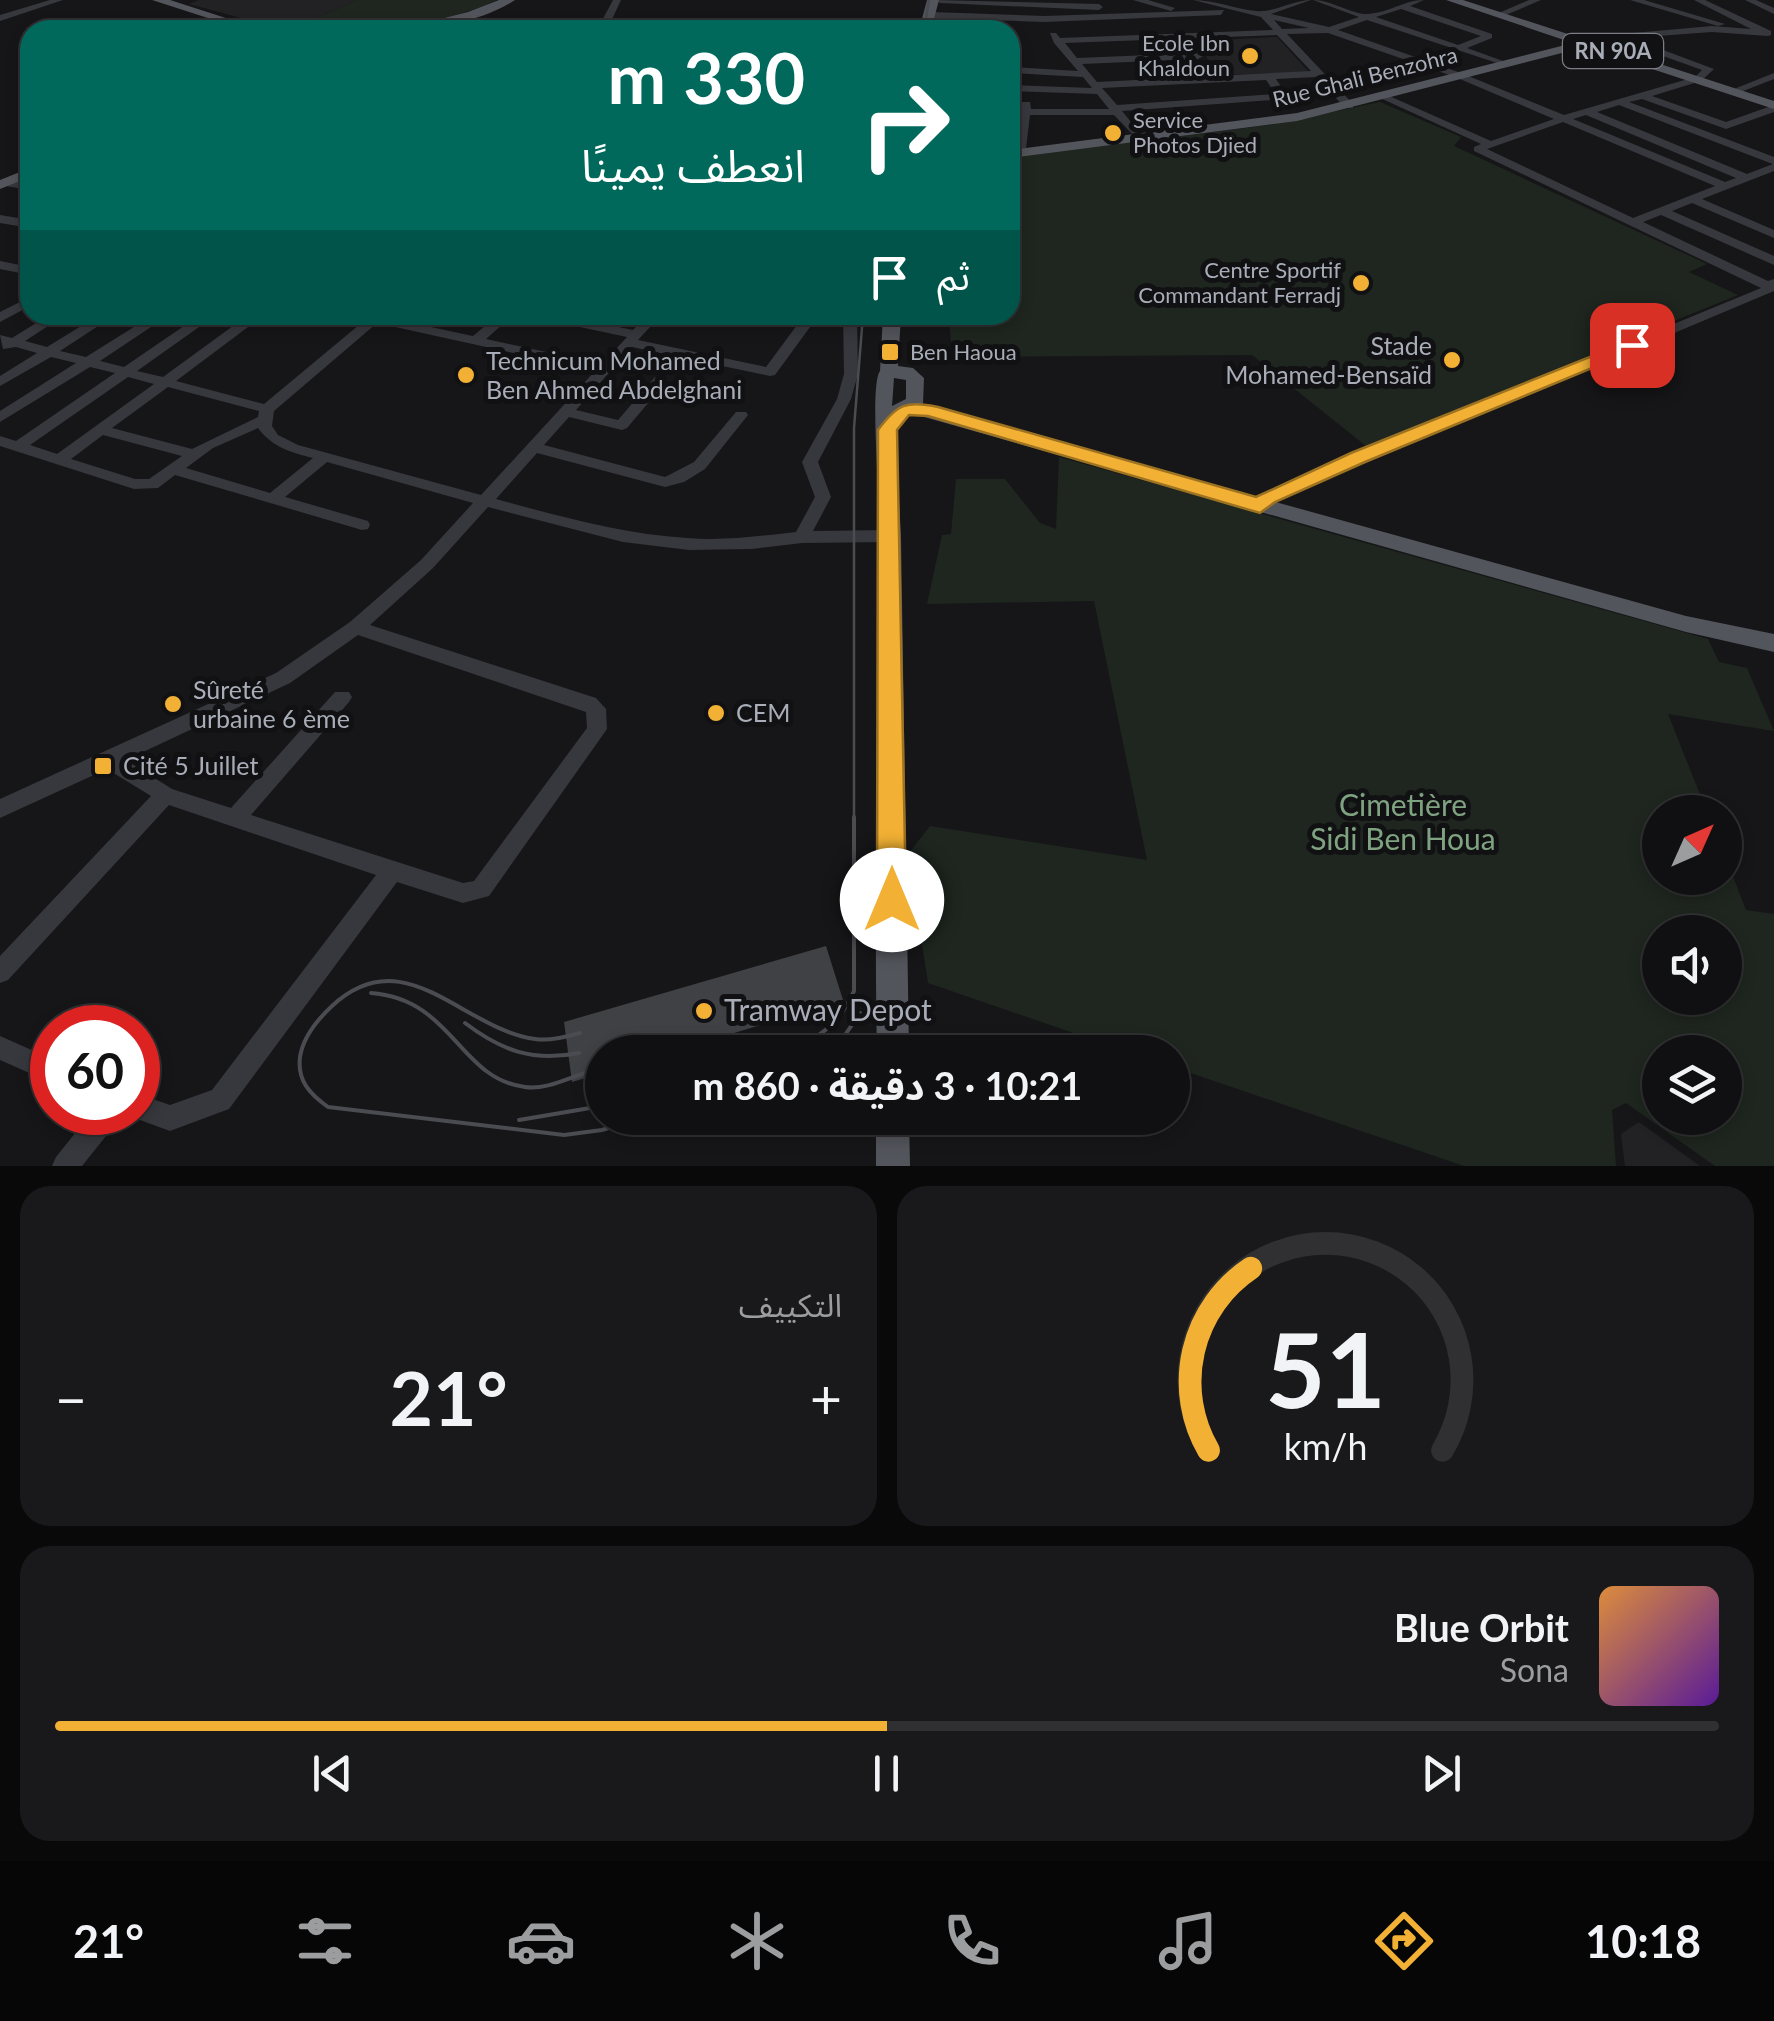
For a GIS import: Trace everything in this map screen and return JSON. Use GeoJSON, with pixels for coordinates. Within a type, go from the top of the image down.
{"type":"FeatureCollection","features":[{"type":"Feature","properties":{"kind":"main road"},"geometry":{"type":"LineString","coordinates":[[158,0],[224,20]]}},
{"type":"Feature","properties":{"kind":"main road"},"geometry":{"type":"LineString","coordinates":[[448,20],[509,0]]}},
{"type":"Feature","properties":{"kind":"main road"},"geometry":{"type":"LineString","coordinates":[[930,20],[936,0]]}},
{"type":"Feature","properties":{"kind":"main road","name":"RN 90A"},"geometry":{"type":"LineString","coordinates":[[1452,0],[1774,106]]}},
{"type":"Feature","properties":{"kind":"main road","name":"Rue Ghali Benzohra"},"geometry":{"type":"LineString","coordinates":[[1137,137],[1347,104],[1584,42]]}},
{"type":"Feature","properties":{"kind":"main road","name":"Rue Ghali Benzohra"},"geometry":{"type":"LineString","coordinates":[[1020,149],[1240,126],[1383,97],[1453,74]]}},
{"type":"Feature","properties":{"kind":"main road"},"geometry":{"type":"LineString","coordinates":[[893,325],[895,367],[884,378],[900,410],[1667,608],[1774,632]]}},
{"type":"Feature","properties":{"kind":"main road"},"geometry":{"type":"LineString","coordinates":[[892,1035],[890,536],[900,410],[915,378],[895,367]]}},
{"type":"Feature","properties":{"kind":"main road"},"geometry":{"type":"LineString","coordinates":[[1264,502],[1686,624],[1774,642]]}},
{"type":"Feature","properties":{"kind":"main road"},"geometry":{"type":"LineString","coordinates":[[893,1135],[893,1166]]}},
{"type":"Feature","properties":{"kind":"street"},"geometry":{"type":"LineString","coordinates":[[0,18],[59,0]]}},
{"type":"Feature","properties":{"kind":"street"},"geometry":{"type":"LineString","coordinates":[[936,0],[1032,1],[1161,14],[1280,8]]}},
{"type":"Feature","properties":{"kind":"street"},"geometry":{"type":"LineString","coordinates":[[1137,0],[1186,14]]}},
{"type":"Feature","properties":{"kind":"street"},"geometry":{"type":"LineString","coordinates":[[1198,0],[1353,38],[1564,118],[1726,186]]}},
{"type":"Feature","properties":{"kind":"street"},"geometry":{"type":"LineString","coordinates":[[1266,0],[1280,8]]}},
{"type":"Feature","properties":{"kind":"street"},"geometry":{"type":"LineString","coordinates":[[1262,14],[1307,0]]}},
{"type":"Feature","properties":{"kind":"street"},"geometry":{"type":"LineString","coordinates":[[1317,0],[1496,62]]}},
{"type":"Feature","properties":{"kind":"street"},"geometry":{"type":"LineString","coordinates":[[1398,6],[1420,0]]}},
{"type":"Feature","properties":{"kind":"street"},"geometry":{"type":"LineString","coordinates":[[1498,14],[1537,0]]}},
{"type":"Feature","properties":{"kind":"street"},"geometry":{"type":"LineString","coordinates":[[1634,0],[1772,36]]}},
{"type":"Feature","properties":{"kind":"street"},"geometry":{"type":"LineString","coordinates":[[1698,0],[1772,36]]}},
{"type":"Feature","properties":{"kind":"street"},"geometry":{"type":"LineString","coordinates":[[1750,0],[1774,12]]}},
{"type":"Feature","properties":{"kind":"street"},"geometry":{"type":"LineString","coordinates":[[1032,1],[1057,41],[1137,137]]}},
{"type":"Feature","properties":{"kind":"street"},"geometry":{"type":"LineString","coordinates":[[1384,5],[1436,26]]}},
{"type":"Feature","properties":{"kind":"street"},"geometry":{"type":"LineString","coordinates":[[1057,41],[1329,30],[1367,17],[1384,5],[1398,6],[1488,36],[1460,48]]}},
{"type":"Feature","properties":{"kind":"street"},"geometry":{"type":"LineString","coordinates":[[932,15],[1083,18],[1122,8]]}},
{"type":"Feature","properties":{"kind":"street"},"geometry":{"type":"LineString","coordinates":[[1122,8],[1136,38]]}},
{"type":"Feature","properties":{"kind":"street"},"geometry":{"type":"LineString","coordinates":[[1224,12],[1242,34]]}},
{"type":"Feature","properties":{"kind":"street"},"geometry":{"type":"LineString","coordinates":[[1201,13],[1216,35]]}},
{"type":"Feature","properties":{"kind":"street"},"geometry":{"type":"LineString","coordinates":[[1161,14],[1214,78]]}},
{"type":"Feature","properties":{"kind":"street"},"geometry":{"type":"LineString","coordinates":[[1262,14],[1347,104]]}},
{"type":"Feature","properties":{"kind":"street"},"geometry":{"type":"LineString","coordinates":[[1083,18],[1098,40]]}},
{"type":"Feature","properties":{"kind":"street"},"geometry":{"type":"LineString","coordinates":[[1386,50],[1448,22]]}},
{"type":"Feature","properties":{"kind":"street"},"geometry":{"type":"LineString","coordinates":[[1353,38],[1390,25]]}},
{"type":"Feature","properties":{"kind":"street","name":"Rue Ghali Benzohra"},"geometry":{"type":"LineString","coordinates":[[1584,42],[1712,28],[1728,32]]}},
{"type":"Feature","properties":{"kind":"street","name":"Rue Ghali Benzohra"},"geometry":{"type":"LineString","coordinates":[[1584,42],[1728,32],[1755,34]]}},
{"type":"Feature","properties":{"kind":"street"},"geometry":{"type":"LineString","coordinates":[[1264,502],[1769,289],[1771,284],[1630,223],[1478,149],[1564,118],[1698,79],[1709,69],[1630,41]]}},
{"type":"Feature","properties":{"kind":"street"},"geometry":{"type":"LineString","coordinates":[[1074,61],[1198,56]]}},
{"type":"Feature","properties":{"kind":"street"},"geometry":{"type":"LineString","coordinates":[[1124,60],[1137,83]]}},
{"type":"Feature","properties":{"kind":"street"},"geometry":{"type":"LineString","coordinates":[[1020,71],[1086,74]]}},
{"type":"Feature","properties":{"kind":"street"},"geometry":{"type":"LineString","coordinates":[[1020,88],[1097,88],[1318,74]]}},
{"type":"Feature","properties":{"kind":"street"},"geometry":{"type":"LineString","coordinates":[[1020,112],[1116,110],[1284,96],[1269,76]]}},
{"type":"Feature","properties":{"kind":"street"},"geometry":{"type":"LineString","coordinates":[[1734,92],[1774,76]]}},
{"type":"Feature","properties":{"kind":"street"},"geometry":{"type":"LineString","coordinates":[[1199,80],[1234,122]]}},
{"type":"Feature","properties":{"kind":"street"},"geometry":{"type":"LineString","coordinates":[[1020,129],[1028,88]]}},
{"type":"Feature","properties":{"kind":"street"},"geometry":{"type":"LineString","coordinates":[[1644,96],[1726,126],[1774,106]]}},
{"type":"Feature","properties":{"kind":"street"},"geometry":{"type":"LineString","coordinates":[[1383,97],[1489,144]]}},
{"type":"Feature","properties":{"kind":"street"},"geometry":{"type":"LineString","coordinates":[[1622,103],[1773,167]]}},
{"type":"Feature","properties":{"kind":"street"},"geometry":{"type":"LineString","coordinates":[[1588,112],[1747,178]]}},
{"type":"Feature","properties":{"kind":"street"},"geometry":{"type":"LineString","coordinates":[[1630,223],[1773,167]]}},
{"type":"Feature","properties":{"kind":"street"},"geometry":{"type":"LineString","coordinates":[[1692,199],[1774,234]]}},
{"type":"Feature","properties":{"kind":"street"},"geometry":{"type":"LineString","coordinates":[[1662,210],[1774,260]]}},
{"type":"Feature","properties":{"kind":"street"},"geometry":{"type":"LineString","coordinates":[[4,344],[39,325]]}},
{"type":"Feature","properties":{"kind":"street"},"geometry":{"type":"LineString","coordinates":[[0,382],[92,325]]}},
{"type":"Feature","properties":{"kind":"street"},"geometry":{"type":"LineString","coordinates":[[0,418],[146,325]]}},
{"type":"Feature","properties":{"kind":"street"},"geometry":{"type":"LineString","coordinates":[[17,447],[195,325]]}},
{"type":"Feature","properties":{"kind":"street"},"geometry":{"type":"LineString","coordinates":[[59,460],[244,325]]}},
{"type":"Feature","properties":{"kind":"street"},"geometry":{"type":"LineString","coordinates":[[0,442],[134,484],[152,484],[265,414],[368,325]]}},
{"type":"Feature","properties":{"kind":"street"},"geometry":{"type":"LineString","coordinates":[[411,325],[607,369]]}},
{"type":"Feature","properties":{"kind":"street"},"geometry":{"type":"LineString","coordinates":[[476,340],[494,325]]}},
{"type":"Feature","properties":{"kind":"street"},"geometry":{"type":"LineString","coordinates":[[609,325],[642,330],[770,372],[803,325]]}},
{"type":"Feature","properties":{"kind":"street"},"geometry":{"type":"LineString","coordinates":[[802,537],[823,497],[810,462],[844,399],[851,374],[848,325]]}},
{"type":"Feature","properties":{"kind":"street"},"geometry":{"type":"LineString","coordinates":[[0,809],[283,678],[356,626],[426,564],[642,330]]}},
{"type":"Feature","properties":{"kind":"street"},"geometry":{"type":"LineString","coordinates":[[4,344],[167,382],[265,414]]}},
{"type":"Feature","properties":{"kind":"street"},"geometry":{"type":"LineString","coordinates":[[567,412],[622,425],[660,380]]}},
{"type":"Feature","properties":{"kind":"street"},"geometry":{"type":"LineString","coordinates":[[265,414],[273,438],[324,457],[561,522],[689,544],[890,536]]}},
{"type":"Feature","properties":{"kind":"street"},"geometry":{"type":"LineString","coordinates":[[534,447],[665,482],[686,479],[698,471],[742,415]]}},
{"type":"Feature","properties":{"kind":"street"},"geometry":{"type":"LineString","coordinates":[[100,430],[196,454]]}},
{"type":"Feature","properties":{"kind":"street"},"geometry":{"type":"LineString","coordinates":[[274,499],[324,457]]}},
{"type":"Feature","properties":{"kind":"street"},"geometry":{"type":"LineString","coordinates":[[175,470],[362,526]]}},
{"type":"Feature","properties":{"kind":"street"},"geometry":{"type":"LineString","coordinates":[[108,758],[165,795],[234,820],[464,893],[481,889],[597,729],[596,709],[588,703],[356,626]]}},
{"type":"Feature","properties":{"kind":"street"},"geometry":{"type":"LineString","coordinates":[[234,820],[342,696]]}},
{"type":"Feature","properties":{"kind":"street"},"geometry":{"type":"LineString","coordinates":[[0,972],[165,795]]}},
{"type":"Feature","properties":{"kind":"street"},"geometry":{"type":"LineString","coordinates":[[160,1115],[170,1118],[220,1100],[392,871]]}},
{"type":"Feature","properties":{"kind":"street"},"geometry":{"type":"LineString","coordinates":[[0,1048],[30,1061]]}},
{"type":"Feature","properties":{"kind":"street"},"geometry":{"type":"LineString","coordinates":[[66,1166],[91,1135]]}},
{"type":"Feature","properties":{"kind":"shaded area"},"geometry":{"type":"Polygon","coordinates":[[[199,0],[358,0],[310,20],[249,20],[189,4],[199,0]]]}},
{"type":"Feature","properties":{"kind":"shaded area","name":"Ecole Ibn Khaldoun"},"geometry":{"type":"Polygon","coordinates":[[[1277,37],[1309,72],[1218,75],[1196,41],[1277,37]]]}},
{"type":"Feature","properties":{"kind":"shaded area"},"geometry":{"type":"Polygon","coordinates":[[[1639,1122],[1642,1135],[1657,1135],[1700,1166],[1625,1166],[1621,1134],[1639,1122]]]}},
{"type":"Feature","properties":{"kind":"green space"},"geometry":{"type":"Polygon","coordinates":[[[358,0],[497,0],[436,20],[310,20],[358,0]]]}},
{"type":"Feature","properties":{"kind":"green space","name":"Centre Sportif Commandant Ferradj"},"geometry":{"type":"Polygon","coordinates":[[[1380,102],[1461,137],[1454,146],[1707,264],[1689,272],[1738,295],[1366,446],[1252,355],[953,357],[949,325],[1020,325],[1020,156],[1270,125],[1380,102]]]}},
{"type":"Feature","properties":{"kind":"green space","name":"Cimetière Sidi Ben Houa"},"geometry":{"type":"Polygon","coordinates":[[[1059,457],[1708,639],[1719,662],[1747,668],[1774,731],[1668,714],[1700,795],[1642,795],[1642,895],[1740,895],[1746,910],[1774,914],[1774,1166],[1715,1166],[1671,1135],[1742,1135],[1742,1035],[1642,1035],[1642,1114],[1626,1103],[1612,1110],[1616,1166],[1464,1166],[1190,1073],[1190,1035],[1079,1035],[928,983],[908,854],[930,826],[1147,860],[1094,601],[927,604],[942,535],[951,534],[956,479],[1005,479],[1040,523],[1056,529],[1059,457]]]}},
{"type":"Feature","properties":{"kind":"building","name":"Tramway Depot"},"geometry":{"type":"Polygon","coordinates":[[[826,946],[843,1000],[727,1035],[585,1035],[585,1078],[572,1082],[564,1022],[826,946]]]}},
{"type":"Feature","properties":{"kind":"tram line"},"geometry":{"type":"LineString","coordinates":[[926,20],[929,0]]}},
{"type":"Feature","properties":{"kind":"tram line"},"geometry":{"type":"LineString","coordinates":[[818,1035],[842,1012],[854,991],[854,428],[862,325]]}},
{"type":"Feature","properties":{"kind":"tram line"},"geometry":{"type":"LineString","coordinates":[[580,1033],[535,1039],[508,1032],[434,993],[384,981],[359,987],[332,1006],[312,1029],[300,1057],[303,1080],[310,1092],[328,1107],[564,1135],[585,1132]]}},
{"type":"Feature","properties":{"kind":"tram line"},"geometry":{"type":"LineString","coordinates":[[371,993],[398,998],[420,1009],[485,1070],[503,1081],[540,1087],[585,1073]]}},
{"type":"Feature","properties":{"kind":"tram line"},"geometry":{"type":"LineString","coordinates":[[845,1035],[860,1013]]}},
{"type":"Feature","properties":{"kind":"tram line"},"geometry":{"type":"LineString","coordinates":[[465,1023],[492,1041],[519,1052],[547,1056],[579,1053]]}},
{"type":"Feature","properties":{"kind":"tram line"},"geometry":{"type":"LineString","coordinates":[[519,1120],[585,1109]]}},
{"type":"Feature","properties":{"kind":"place","name":"Ecole Ibn Khaldoun"},"geometry":{"type":"Point","coordinates":[1250,56]}},
{"type":"Feature","properties":{"kind":"place","name":"Service Photos Djied"},"geometry":{"type":"Point","coordinates":[1113,133]}},
{"type":"Feature","properties":{"kind":"place","name":"Centre Sportif Commandant Ferradj"},"geometry":{"type":"Point","coordinates":[1361,283]}},
{"type":"Feature","properties":{"kind":"place","name":"Ben Haoua"},"geometry":{"type":"Point","coordinates":[890,352]}},
{"type":"Feature","properties":{"kind":"place","name":"Stade Mohamed-Bensaïd"},"geometry":{"type":"Point","coordinates":[1452,360]}},
{"type":"Feature","properties":{"kind":"place","name":"Technicum Mohamed Ben Ahmed Abdelghani"},"geometry":{"type":"Point","coordinates":[466,375]}},
{"type":"Feature","properties":{"kind":"place","name":"Sûreté urbaine 6 ème"},"geometry":{"type":"Point","coordinates":[173,704]}},
{"type":"Feature","properties":{"kind":"place","name":"CEM"},"geometry":{"type":"Point","coordinates":[716,713]}},
{"type":"Feature","properties":{"kind":"place","name":"Cité 5 Juillet"},"geometry":{"type":"Point","coordinates":[103,766]}},
{"type":"Feature","properties":{"kind":"place","name":"Tramway Depot"},"geometry":{"type":"Point","coordinates":[704,1011]}},
{"type":"Feature","properties":{"kind":"route"},"geometry":{"type":"LineString","coordinates":[[892,900],[888,430],[902,411],[911,407],[931,411],[1260,506],[1267,498],[1358,457],[1632,345]]}}]}
